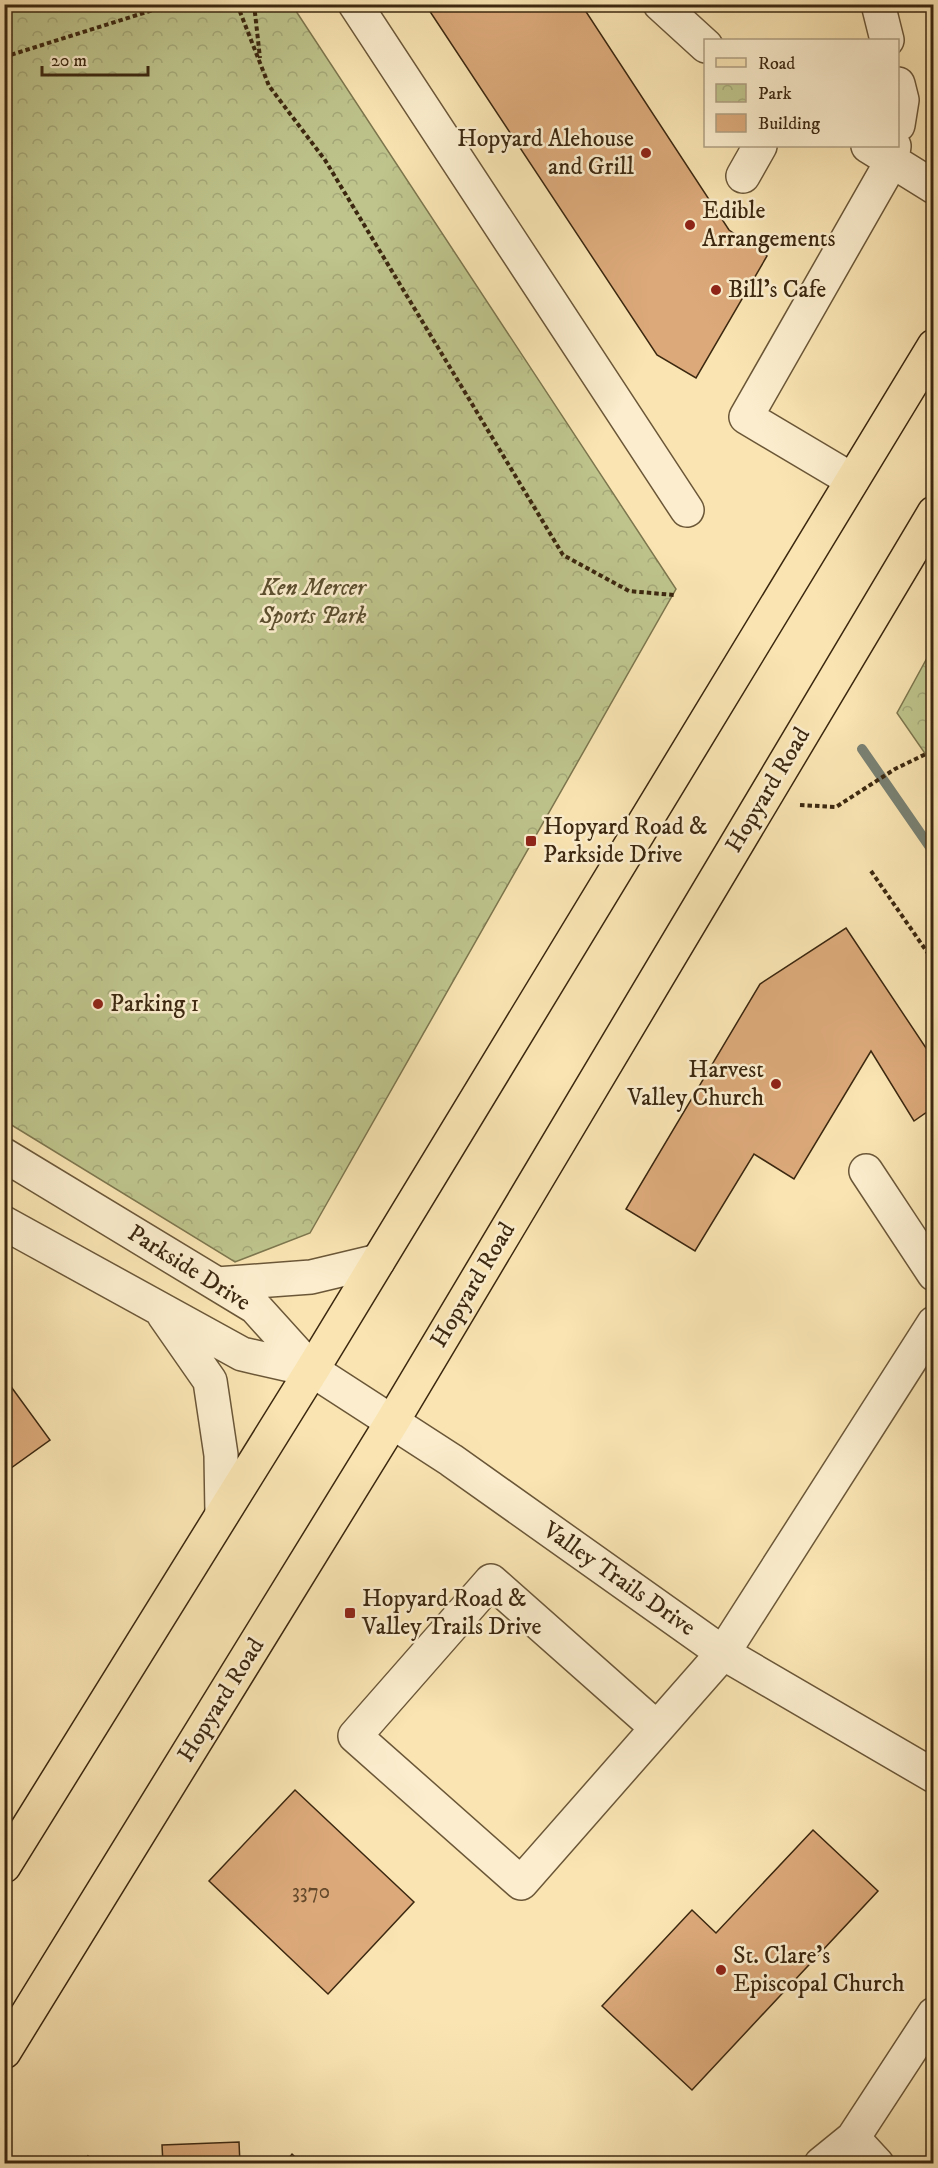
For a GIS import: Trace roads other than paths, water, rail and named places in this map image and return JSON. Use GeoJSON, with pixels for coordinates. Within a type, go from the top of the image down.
{"type":"FeatureCollection","features":[{"type":"Feature","properties":{"kind":"main road"},"geometry":{"type":"LineString","coordinates":[[4,1866],[312,1370],[933,346]]}},
{"type":"Feature","properties":{"kind":"main road","name":"Hopyard Road"},"geometry":{"type":"LineString","coordinates":[[4,2052],[392,1422],[933,513]]}},
{"type":"Feature","properties":{"kind":"street"},"geometry":{"type":"LineString","coordinates":[[355,4],[687,510]]}},
{"type":"Feature","properties":{"kind":"street"},"geometry":{"type":"LineString","coordinates":[[660,4],[704,45]]}},
{"type":"Feature","properties":{"kind":"street"},"geometry":{"type":"LineString","coordinates":[[878,4],[887,39]]}},
{"type":"Feature","properties":{"kind":"street"},"geometry":{"type":"LineString","coordinates":[[899,90],[902,100],[899,115]]}},
{"type":"Feature","properties":{"kind":"street"},"geometry":{"type":"LineString","coordinates":[[742,176],[759,147]]}},
{"type":"Feature","properties":{"kind":"street"},"geometry":{"type":"LineString","coordinates":[[852,480],[746,417],[884,150],[933,187]]}},
{"type":"Feature","properties":{"kind":"street","name":"Parkside Drive"},"geometry":{"type":"LineString","coordinates":[[4,1155],[255,1307],[312,1370]]}},
{"type":"Feature","properties":{"kind":"street"},"geometry":{"type":"LineString","coordinates":[[866,1171],[933,1274]]}},
{"type":"Feature","properties":{"kind":"street","name":"Parkside Drive"},"geometry":{"type":"LineString","coordinates":[[4,1223],[242,1354],[312,1370]]}},
{"type":"Feature","properties":{"kind":"street"},"geometry":{"type":"LineString","coordinates":[[217,1284],[311,1277],[378,1261]]}},
{"type":"Feature","properties":{"kind":"street"},"geometry":{"type":"LineString","coordinates":[[160,1308],[210,1381],[221,1455],[222,1514]]}},
{"type":"Feature","properties":{"kind":"street"},"geometry":{"type":"LineString","coordinates":[[657,1728],[491,1581],[355,1736],[521,1883],[723,1653],[933,1323]]}},
{"type":"Feature","properties":{"kind":"street","name":"Valley Trails Drive"},"geometry":{"type":"LineString","coordinates":[[312,1370],[451,1460],[723,1653],[933,1776]]}},
{"type":"Feature","properties":{"kind":"street"},"geometry":{"type":"LineString","coordinates":[[821,2163],[854,2138],[933,2014]]}},
{"type":"Feature","properties":{"kind":"street"},"geometry":{"type":"LineString","coordinates":[[854,2138],[877,2163]]}},
{"type":"Feature","properties":{"kind":"waterway"},"geometry":{"type":"LineString","coordinates":[[862,749],[934,853]]}},
{"type":"Feature","properties":{"kind":"place","name":"Hopyard Alehouse and Grill"},"geometry":{"type":"Point","coordinates":[646,153]}},
{"type":"Feature","properties":{"kind":"place","name":"Edible Arrangements"},"geometry":{"type":"Point","coordinates":[690,225]}},
{"type":"Feature","properties":{"kind":"place","name":"Bill's Cafe"},"geometry":{"type":"Point","coordinates":[716,290]}},
{"type":"Feature","properties":{"kind":"place","name":"Hopyard Road & Parkside Drive"},"geometry":{"type":"Point","coordinates":[531,841]}},
{"type":"Feature","properties":{"kind":"place","name":"Parking 1"},"geometry":{"type":"Point","coordinates":[98,1004]}},
{"type":"Feature","properties":{"kind":"place","name":"Harvest Valley Church"},"geometry":{"type":"Point","coordinates":[776,1084]}},
{"type":"Feature","properties":{"kind":"place","name":"Hopyard Road & Valley Trails Drive"},"geometry":{"type":"Point","coordinates":[350,1613]}},
{"type":"Feature","properties":{"kind":"place","name":"St. Clare's Episcopal Church"},"geometry":{"type":"Point","coordinates":[721,1970]}},
{"type":"Feature","properties":{"kind":"park label","name":"Ken Mercer Sports Park"},"geometry":{"type":"Point","coordinates":[313,602]}}]}
